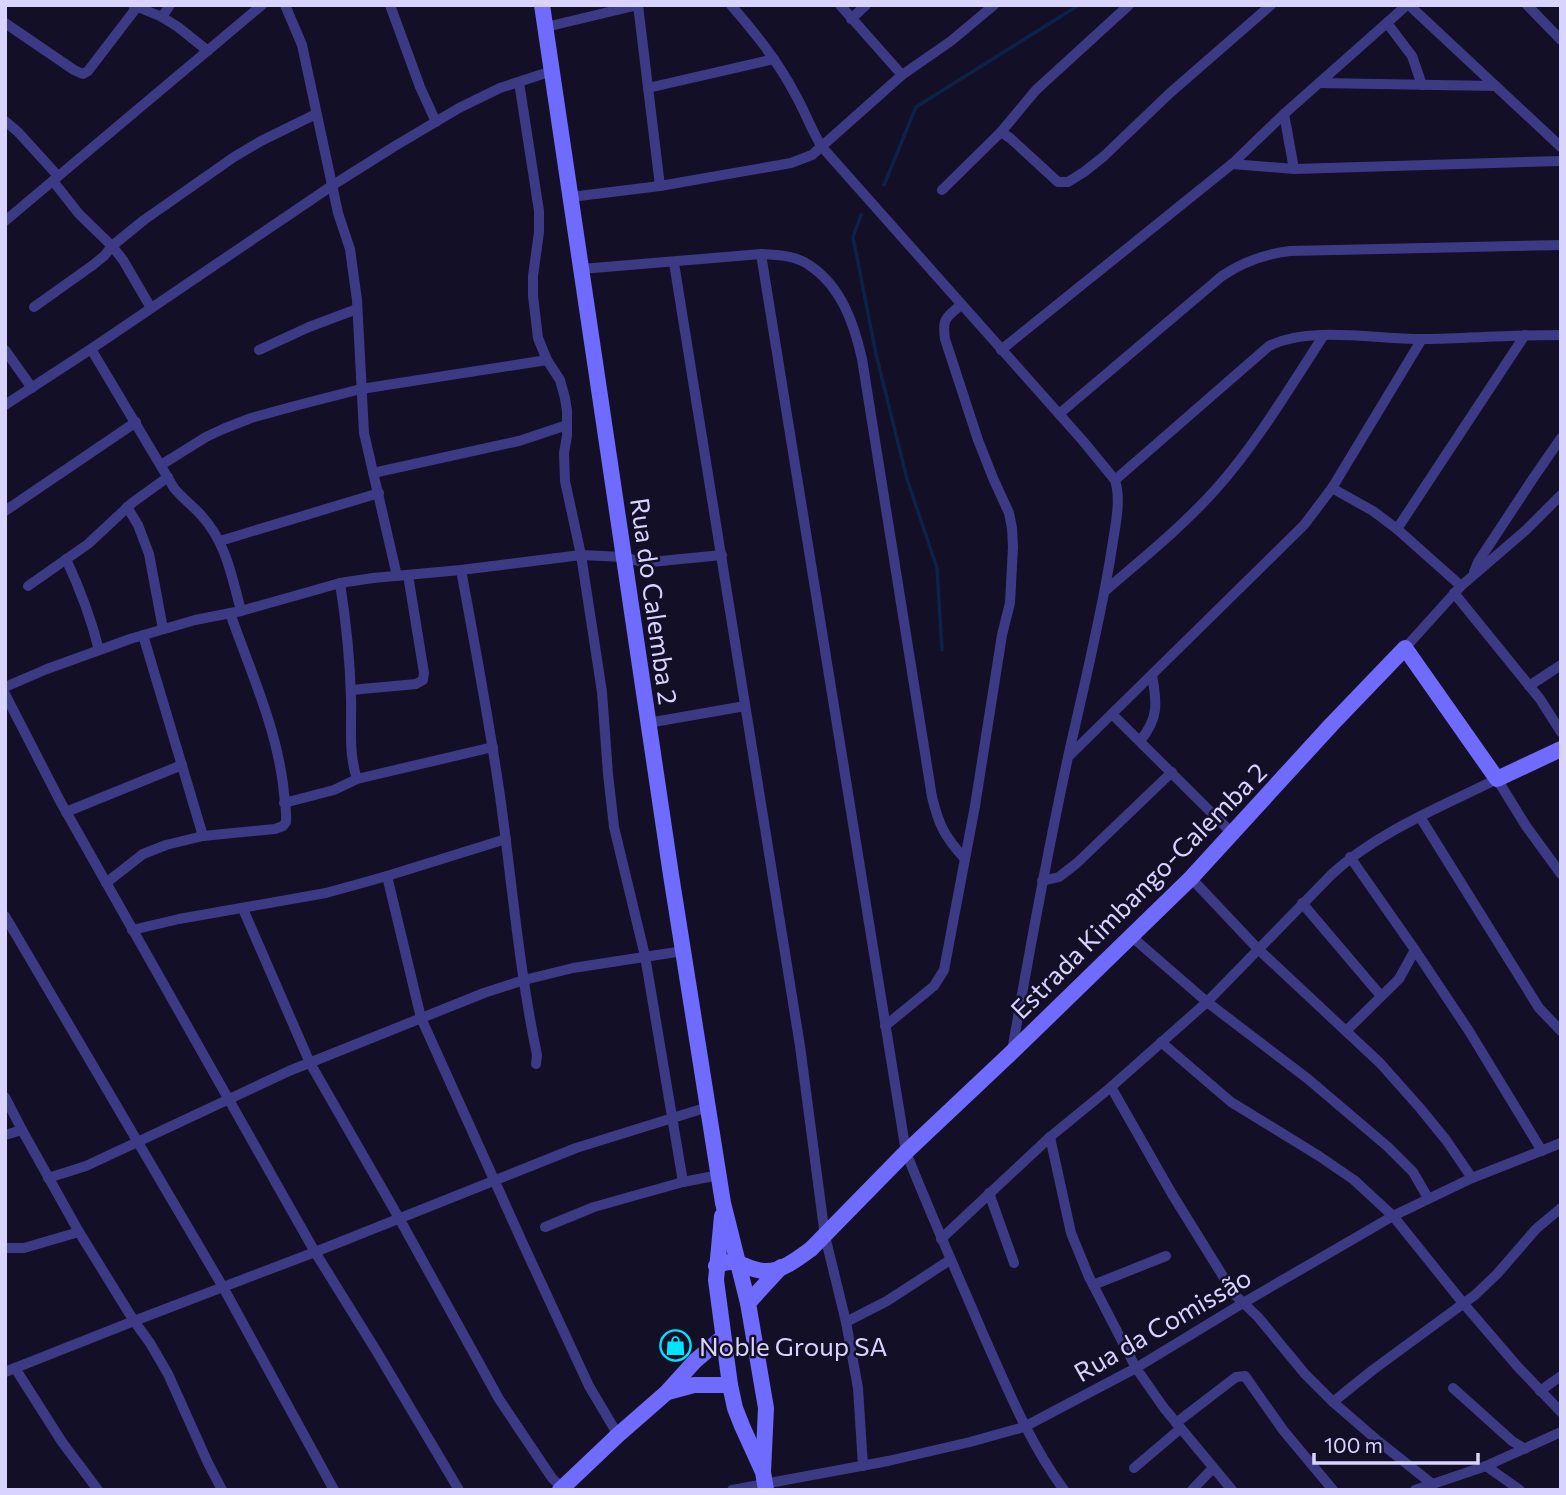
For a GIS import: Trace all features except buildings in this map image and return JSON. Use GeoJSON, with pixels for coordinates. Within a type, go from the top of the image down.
{"type":"FeatureCollection","features":[{"type":"Feature","properties":{"kind":"main road","name":"Rua do Calemba 2"},"geometry":{"type":"LineString","coordinates":[[542,5],[648,723],[723,1203],[748,1303],[766,1408],[765,1482]]}},
{"type":"Feature","properties":{"kind":"main road"},"geometry":{"type":"LineString","coordinates":[[1405,648],[1497,779],[1561,750]]}},
{"type":"Feature","properties":{"kind":"main road","name":"Estrada Kimbango-Calemba 2"},"geometry":{"type":"LineString","coordinates":[[748,1303],[781,1267],[811,1249],[825,1236],[906,1152],[1132,937],[1191,878],[1405,648]]}},
{"type":"Feature","properties":{"kind":"main road","name":"Rua do Calemba 2"},"geometry":{"type":"LineString","coordinates":[[723,1203],[716,1280],[730,1385],[738,1415],[765,1482]]}},
{"type":"Feature","properties":{"kind":"main road"},"geometry":{"type":"LineString","coordinates":[[716,1266],[737,1261],[766,1271],[781,1267]]}},
{"type":"Feature","properties":{"kind":"main road"},"geometry":{"type":"LineString","coordinates":[[561,1489],[723,1337]]}},
{"type":"Feature","properties":{"kind":"main road"},"geometry":{"type":"LineString","coordinates":[[666,1393],[694,1385],[730,1385]]}},
{"type":"Feature","properties":{"kind":"main road"},"geometry":{"type":"LineString","coordinates":[[738,1415],[751,1415],[766,1408]]}},
{"type":"Feature","properties":{"kind":"street"},"geometry":{"type":"LineString","coordinates":[[162,18],[170,5]]}},
{"type":"Feature","properties":{"kind":"street"},"geometry":{"type":"LineString","coordinates":[[7,217],[262,5]]}},
{"type":"Feature","properties":{"kind":"street"},"geometry":{"type":"LineString","coordinates":[[285,5],[302,45],[338,213],[354,271],[364,433],[402,576],[424,673],[423,680],[416,684],[351,690]]}},
{"type":"Feature","properties":{"kind":"street"},"geometry":{"type":"LineString","coordinates":[[390,5],[436,122]]}},
{"type":"Feature","properties":{"kind":"street"},"geometry":{"type":"LineString","coordinates":[[546,27],[638,5],[660,186]]}},
{"type":"Feature","properties":{"kind":"street"},"geometry":{"type":"LineString","coordinates":[[731,5],[774,59],[822,147],[1115,480],[1118,498],[1105,591],[1042,881],[1011,1053]]}},
{"type":"Feature","properties":{"kind":"street"},"geometry":{"type":"LineString","coordinates":[[840,5],[902,75]]}},
{"type":"Feature","properties":{"kind":"street"},"geometry":{"type":"LineString","coordinates":[[851,19],[866,5]]}},
{"type":"Feature","properties":{"kind":"street"},"geometry":{"type":"LineString","coordinates":[[571,197],[660,186],[791,163],[812,155],[902,75],[951,41],[994,5]]}},
{"type":"Feature","properties":{"kind":"street"},"geometry":{"type":"LineString","coordinates":[[943,190],[1001,132],[1036,90],[1129,5]]}},
{"type":"Feature","properties":{"kind":"street"},"geometry":{"type":"LineString","coordinates":[[1001,132],[1035,159],[1058,182],[1068,182],[1103,157],[1170,93],[1271,5]]}},
{"type":"Feature","properties":{"kind":"street"},"geometry":{"type":"LineString","coordinates":[[1001,350],[1232,164],[1284,114],[1408,5],[1561,147]]}},
{"type":"Feature","properties":{"kind":"street"},"geometry":{"type":"LineString","coordinates":[[1527,5],[1561,40]]}},
{"type":"Feature","properties":{"kind":"street"},"geometry":{"type":"LineString","coordinates":[[5,23],[74,71],[83,74],[88,71],[135,6],[178,27],[208,51]]}},
{"type":"Feature","properties":{"kind":"street"},"geometry":{"type":"LineString","coordinates":[[1387,23],[1412,56],[1422,85]]}},
{"type":"Feature","properties":{"kind":"street"},"geometry":{"type":"LineString","coordinates":[[648,88],[774,59]]}},
{"type":"Feature","properties":{"kind":"street"},"geometry":{"type":"LineString","coordinates":[[5,405],[333,185],[436,122],[499,88],[552,71]]}},
{"type":"Feature","properties":{"kind":"street"},"geometry":{"type":"LineString","coordinates":[[519,82],[539,211],[533,276],[538,338],[547,360],[560,380],[565,398],[565,481],[581,555],[602,692],[614,827],[645,956],[683,1182]]}},
{"type":"Feature","properties":{"kind":"street"},"geometry":{"type":"LineString","coordinates":[[1319,83],[1495,86]]}},
{"type":"Feature","properties":{"kind":"street"},"geometry":{"type":"LineString","coordinates":[[34,307],[93,265],[144,220],[234,158],[261,141],[316,114]]}},
{"type":"Feature","properties":{"kind":"street"},"geometry":{"type":"LineString","coordinates":[[1284,114],[1294,169]]}},
{"type":"Feature","properties":{"kind":"street"},"geometry":{"type":"LineString","coordinates":[[5,121],[18,132],[56,178],[79,214],[123,260],[151,308]]}},
{"type":"Feature","properties":{"kind":"street"},"geometry":{"type":"LineString","coordinates":[[1232,164],[1294,169],[1561,161]]}},
{"type":"Feature","properties":{"kind":"street"},"geometry":{"type":"LineString","coordinates":[[1059,414],[1222,276],[1258,257],[1290,251],[1561,246]]}},
{"type":"Feature","properties":{"kind":"street"},"geometry":{"type":"LineString","coordinates":[[581,269],[761,254],[780,255],[808,264],[824,277],[836,292],[852,322],[862,359],[932,797],[945,836],[965,859]]}},
{"type":"Feature","properties":{"kind":"street"},"geometry":{"type":"LineString","coordinates":[[761,254],[906,1152],[950,1260],[1024,1427],[1064,1490]]}},
{"type":"Feature","properties":{"kind":"street"},"geometry":{"type":"LineString","coordinates":[[674,262],[800,1046],[825,1236],[846,1322],[858,1388],[863,1466]]}},
{"type":"Feature","properties":{"kind":"street"},"geometry":{"type":"LineString","coordinates":[[885,1026],[927,993],[940,978],[947,957],[992,708],[1002,635],[1010,603],[1013,547],[1009,513],[978,440],[945,340],[945,320],[961,305]]}},
{"type":"Feature","properties":{"kind":"street"},"geometry":{"type":"LineString","coordinates":[[259,350],[357,309]]}},
{"type":"Feature","properties":{"kind":"street"},"geometry":{"type":"LineString","coordinates":[[1115,480],[1269,346],[1288,338],[1324,335],[1422,339],[1561,335]]}},
{"type":"Feature","properties":{"kind":"street"},"geometry":{"type":"LineString","coordinates":[[1105,591],[1178,528],[1216,489],[1258,435],[1324,335]]}},
{"type":"Feature","properties":{"kind":"street"},"geometry":{"type":"LineString","coordinates":[[1397,529],[1525,335]]}},
{"type":"Feature","properties":{"kind":"street"},"geometry":{"type":"LineString","coordinates":[[1069,756],[1304,524],[1332,488],[1422,339]]}},
{"type":"Feature","properties":{"kind":"street"},"geometry":{"type":"LineString","coordinates":[[91,349],[174,488],[201,514],[220,541],[226,555],[235,612],[281,767],[286,822],[278,828],[203,836],[166,845],[143,854],[106,883]]}},
{"type":"Feature","properties":{"kind":"street"},"geometry":{"type":"LineString","coordinates":[[5,350],[32,388]]}},
{"type":"Feature","properties":{"kind":"street"},"geometry":{"type":"LineString","coordinates":[[161,465],[206,437],[262,415],[361,389],[547,360]]}},
{"type":"Feature","properties":{"kind":"street"},"geometry":{"type":"LineString","coordinates":[[5,511],[135,422]]}},
{"type":"Feature","properties":{"kind":"street"},"geometry":{"type":"LineString","coordinates":[[373,473],[519,441],[567,425]]}},
{"type":"Feature","properties":{"kind":"street"},"geometry":{"type":"LineString","coordinates":[[1471,577],[1509,514],[1561,439]]}},
{"type":"Feature","properties":{"kind":"street"},"geometry":{"type":"LineString","coordinates":[[28,586],[97,537],[127,507],[168,477]]}},
{"type":"Feature","properties":{"kind":"street"},"geometry":{"type":"LineString","coordinates":[[1332,488],[1373,511],[1397,529],[1458,589],[1540,699],[1561,732]]}},
{"type":"Feature","properties":{"kind":"street"},"geometry":{"type":"LineString","coordinates":[[220,541],[379,493]]}},
{"type":"Feature","properties":{"kind":"street"},"geometry":{"type":"LineString","coordinates":[[1405,648],[1458,589],[1559,501]]}},
{"type":"Feature","properties":{"kind":"street"},"geometry":{"type":"LineString","coordinates":[[127,507],[138,525],[149,554],[163,629]]}},
{"type":"Feature","properties":{"kind":"street"},"geometry":{"type":"LineString","coordinates":[[1509,514],[1526,530]]}},
{"type":"Feature","properties":{"kind":"street"},"geometry":{"type":"LineString","coordinates":[[5,687],[143,635],[340,583],[581,555],[624,557],[651,562],[722,555]]}},
{"type":"Feature","properties":{"kind":"street"},"geometry":{"type":"LineString","coordinates":[[66,559],[80,587],[99,650]]}},
{"type":"Feature","properties":{"kind":"street"},"geometry":{"type":"LineString","coordinates":[[461,570],[493,747],[524,979],[537,1055],[536,1064]]}},
{"type":"Feature","properties":{"kind":"street"},"geometry":{"type":"LineString","coordinates":[[340,583],[351,690],[351,748],[357,779]]}},
{"type":"Feature","properties":{"kind":"street"},"geometry":{"type":"LineString","coordinates":[[143,635],[203,836]]}},
{"type":"Feature","properties":{"kind":"street"},"geometry":{"type":"LineString","coordinates":[[1529,686],[1561,665]]}},
{"type":"Feature","properties":{"kind":"street"},"geometry":{"type":"LineString","coordinates":[[1140,741],[1148,731],[1155,713],[1156,697],[1152,675]]}},
{"type":"Feature","properties":{"kind":"street"},"geometry":{"type":"LineString","coordinates":[[5,694],[9,712],[228,1100],[315,1252],[459,1490]]}},
{"type":"Feature","properties":{"kind":"street"},"geometry":{"type":"LineString","coordinates":[[648,723],[745,706]]}},
{"type":"Feature","properties":{"kind":"street"},"geometry":{"type":"LineString","coordinates":[[1112,713],[1232,833]]}},
{"type":"Feature","properties":{"kind":"street"},"geometry":{"type":"LineString","coordinates":[[284,803],[334,790],[367,776],[493,747]]}},
{"type":"Feature","properties":{"kind":"street"},"geometry":{"type":"LineString","coordinates":[[66,812],[182,765]]}},
{"type":"Feature","properties":{"kind":"street"},"geometry":{"type":"LineString","coordinates":[[1042,881],[1059,877],[1077,863],[1172,772]]}},
{"type":"Feature","properties":{"kind":"street"},"geometry":{"type":"LineString","coordinates":[[941,1239],[1050,1137],[1207,1002],[1350,857],[1382,837],[1497,779],[1526,826],[1561,874]]}},
{"type":"Feature","properties":{"kind":"street"},"geometry":{"type":"LineString","coordinates":[[1420,817],[1539,1008],[1561,1031]]}},
{"type":"Feature","properties":{"kind":"street"},"geometry":{"type":"LineString","coordinates":[[132,930],[179,919],[326,894],[506,839]]}},
{"type":"Feature","properties":{"kind":"street"},"geometry":{"type":"LineString","coordinates":[[1350,857],[1469,1031],[1542,1151]]}},
{"type":"Feature","properties":{"kind":"street"},"geometry":{"type":"LineString","coordinates":[[387,876],[421,1018],[589,1386],[618,1435]]}},
{"type":"Feature","properties":{"kind":"street"},"geometry":{"type":"LineString","coordinates":[[1191,878],[1258,949],[1380,1063],[1446,1140],[1472,1178]]}},
{"type":"Feature","properties":{"kind":"street"},"geometry":{"type":"LineString","coordinates":[[1302,903],[1381,996]]}},
{"type":"Feature","properties":{"kind":"street"},"geometry":{"type":"LineString","coordinates":[[243,909],[310,1063],[499,1399],[561,1489]]}},
{"type":"Feature","properties":{"kind":"street"},"geometry":{"type":"LineString","coordinates":[[5,916],[223,1287],[334,1490]]}},
{"type":"Feature","properties":{"kind":"street"},"geometry":{"type":"LineString","coordinates":[[1132,937],[1207,1002],[1308,1079],[1388,1147],[1413,1172],[1428,1198]]}},
{"type":"Feature","properties":{"kind":"street"},"geometry":{"type":"LineString","coordinates":[[1346,1031],[1399,979],[1415,950]]}},
{"type":"Feature","properties":{"kind":"street"},"geometry":{"type":"LineString","coordinates":[[48,1178],[86,1166],[310,1063],[484,993],[524,979],[573,968],[683,951]]}},
{"type":"Feature","properties":{"kind":"street"},"geometry":{"type":"LineString","coordinates":[[1161,1042],[1231,1102],[1354,1180],[1393,1216],[1463,1303],[1561,1412]]}},
{"type":"Feature","properties":{"kind":"street"},"geometry":{"type":"LineString","coordinates":[[1111,1087],[1185,1216],[1234,1294],[1258,1317],[1332,1402],[1378,1441],[1423,1487],[1486,1466],[1561,1432]]}},
{"type":"Feature","properties":{"kind":"street"},"geometry":{"type":"LineString","coordinates":[[5,1097],[79,1233],[168,1374],[222,1490]]}},
{"type":"Feature","properties":{"kind":"street"},"geometry":{"type":"LineString","coordinates":[[98,1490],[10,1370],[576,1148],[708,1107]]}},
{"type":"Feature","properties":{"kind":"street"},"geometry":{"type":"LineString","coordinates":[[5,1135],[22,1130]]}},
{"type":"Feature","properties":{"kind":"street"},"geometry":{"type":"LineString","coordinates":[[1050,1137],[1071,1233],[1093,1285],[1136,1368],[1178,1426],[1232,1490]]}},
{"type":"Feature","properties":{"kind":"street","name":"Rua da Comissão"},"geometry":{"type":"LineString","coordinates":[[738,1489],[863,1466],[1024,1427],[1136,1368],[1393,1216],[1472,1178],[1561,1143]]}},
{"type":"Feature","properties":{"kind":"street"},"geometry":{"type":"LineString","coordinates":[[545,1227],[594,1207],[683,1182],[719,1175]]}},
{"type":"Feature","properties":{"kind":"street"},"geometry":{"type":"LineString","coordinates":[[989,1194],[1014,1264]]}},
{"type":"Feature","properties":{"kind":"street"},"geometry":{"type":"LineString","coordinates":[[1332,1402],[1475,1295],[1536,1229],[1561,1208]]}},
{"type":"Feature","properties":{"kind":"street"},"geometry":{"type":"LineString","coordinates":[[5,1248],[24,1248],[79,1233]]}},
{"type":"Feature","properties":{"kind":"street"},"geometry":{"type":"LineString","coordinates":[[1093,1285],[1166,1256]]}},
{"type":"Feature","properties":{"kind":"street"},"geometry":{"type":"LineString","coordinates":[[846,1322],[887,1301],[950,1260]]}},
{"type":"Feature","properties":{"kind":"street"},"geometry":{"type":"LineString","coordinates":[[1134,1468],[1236,1377],[1245,1376],[1283,1430],[1333,1490]]}},
{"type":"Feature","properties":{"kind":"street"},"geometry":{"type":"LineString","coordinates":[[1540,1391],[1561,1376]]}},
{"type":"Feature","properties":{"kind":"street"},"geometry":{"type":"LineString","coordinates":[[1453,1388],[1512,1441],[1525,1449]]}},
{"type":"Feature","properties":{"kind":"street"},"geometry":{"type":"LineString","coordinates":[[1486,1466],[1520,1490]]}},
{"type":"Feature","properties":{"kind":"street"},"geometry":{"type":"LineString","coordinates":[[1192,1490],[1213,1468]]}},
{"type":"Feature","properties":{"kind":"waterway"},"geometry":{"type":"LineString","coordinates":[[884,185],[916,107],[1079,5]]}},
{"type":"Feature","properties":{"kind":"waterway"},"geometry":{"type":"LineString","coordinates":[[861,215],[853,237],[876,354],[907,479],[937,568],[942,650]]}},
{"type":"Feature","properties":{"kind":"place","name":"Noble Group SA"},"geometry":{"type":"Point","coordinates":[676,1345]}}]}
